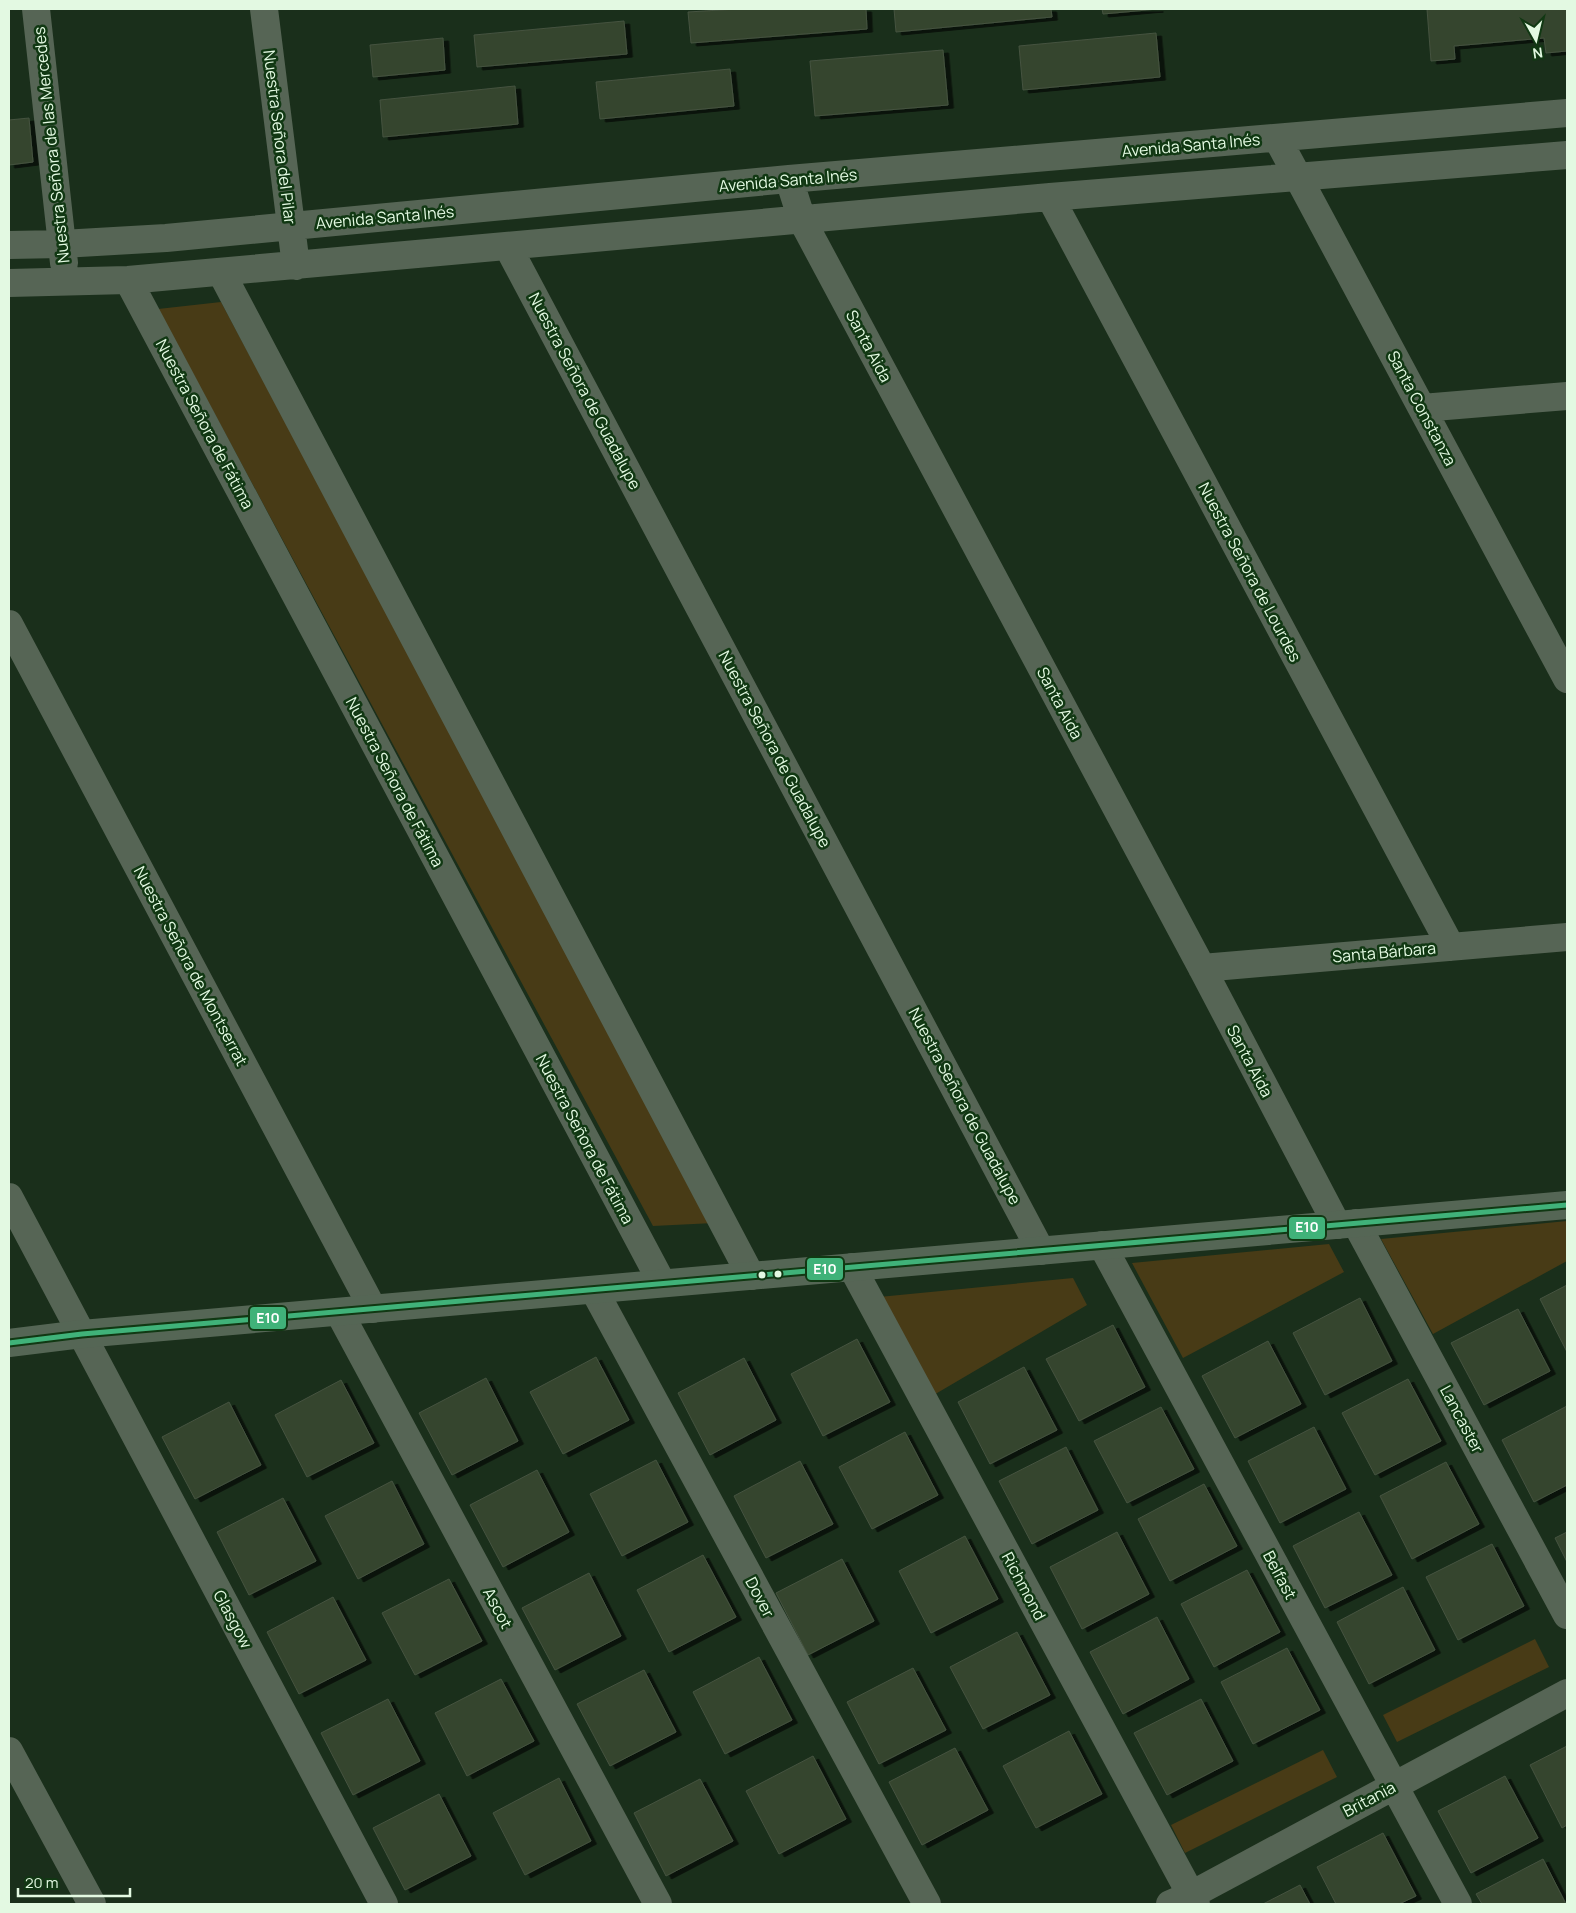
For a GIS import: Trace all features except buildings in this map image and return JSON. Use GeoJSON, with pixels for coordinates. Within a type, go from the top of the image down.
{"type":"FeatureCollection","features":[{"type":"Feature","properties":{"kind":"street","name":"Nuestra Señora de las Mercedes"},"geometry":{"type":"LineString","coordinates":[[36,9],[66,282]]}},
{"type":"Feature","properties":{"kind":"street","name":"Nuestra Señora del Pilar"},"geometry":{"type":"LineString","coordinates":[[264,9],[296,266]]}},
{"type":"Feature","properties":{"kind":"street","name":"Avenida Santa Inés"},"geometry":{"type":"LineString","coordinates":[[9,245],[166,238],[789,179],[1567,113]]}},
{"type":"Feature","properties":{"kind":"street","name":"Santa Constanza"},"geometry":{"type":"LineString","coordinates":[[1277,138],[1567,679]]}},
{"type":"Feature","properties":{"kind":"street"},"geometry":{"type":"LineString","coordinates":[[9,283],[128,280],[1050,197],[1567,156]]}},
{"type":"Feature","properties":{"kind":"street","name":"Santa Aida"},"geometry":{"type":"LineString","coordinates":[[789,179],[802,220],[1202,968],[1347,1224]]}},
{"type":"Feature","properties":{"kind":"street","name":"Nuestra Señora de Lourdes"},"geometry":{"type":"LineString","coordinates":[[1050,197],[1451,947]]}},
{"type":"Feature","properties":{"kind":"street","name":"Nuestra Señora de Guadalupe"},"geometry":{"type":"LineString","coordinates":[[508,247],[1041,1250]]}},
{"type":"Feature","properties":{"kind":"street"},"geometry":{"type":"LineString","coordinates":[[221,272],[751,1276]]}},
{"type":"Feature","properties":{"kind":"street","name":"Nuestra Señora de Fátima"},"geometry":{"type":"LineString","coordinates":[[128,280],[662,1283]]}},
{"type":"Feature","properties":{"kind":"street"},"geometry":{"type":"LineString","coordinates":[[1422,408],[1567,396]]}},
{"type":"Feature","properties":{"kind":"street","name":"Nuestra Señora de Montserrat"},"geometry":{"type":"LineString","coordinates":[[9,624],[373,1309]]}},
{"type":"Feature","properties":{"kind":"street","name":"Santa Bárbara"},"geometry":{"type":"LineString","coordinates":[[1202,968],[1567,937]]}},
{"type":"Feature","properties":{"kind":"street","name":"Glasgow"},"geometry":{"type":"LineString","coordinates":[[9,1197],[384,1904]]}},
{"type":"Feature","properties":{"kind":"street"},"geometry":{"type":"LineString","coordinates":[[9,1343],[82,1334],[1567,1205]]}},
{"type":"Feature","properties":{"kind":"street","name":"Lancaster"},"geometry":{"type":"LineString","coordinates":[[1347,1224],[1567,1615]]}},
{"type":"Feature","properties":{"kind":"street","name":"Belfast"},"geometry":{"type":"LineString","coordinates":[[1102,1245],[1458,1904]]}},
{"type":"Feature","properties":{"kind":"street","name":"Richmond"},"geometry":{"type":"LineString","coordinates":[[852,1267],[1186,1901]]}},
{"type":"Feature","properties":{"kind":"street","name":"Dover"},"geometry":{"type":"LineString","coordinates":[[594,1290],[927,1904]]}},
{"type":"Feature","properties":{"kind":"street","name":"Ascot"},"geometry":{"type":"LineString","coordinates":[[339,1312],[658,1904]]}},
{"type":"Feature","properties":{"kind":"street","name":"Britania"},"geometry":{"type":"LineString","coordinates":[[1186,1901],[1567,1693]]}},
{"type":"Feature","properties":{"kind":"street"},"geometry":{"type":"LineString","coordinates":[[9,1751],[92,1904]]}},
{"type":"Feature","properties":{"kind":"shaded area"},"geometry":{"type":"Polygon","coordinates":[[[221,302],[714,1223],[653,1226],[158,309],[221,302]]]}},
{"type":"Feature","properties":{"kind":"shaded area"},"geometry":{"type":"Polygon","coordinates":[[[1567,1221],[1567,1261],[1433,1334],[1381,1239],[1567,1221]]]}},
{"type":"Feature","properties":{"kind":"shaded area"},"geometry":{"type":"Polygon","coordinates":[[[1329,1244],[1344,1272],[1183,1358],[1132,1263],[1329,1244]]]}},
{"type":"Feature","properties":{"kind":"shaded area"},"geometry":{"type":"Polygon","coordinates":[[[1073,1278],[1087,1305],[932,1396],[879,1297],[1073,1278]]]}},
{"type":"Feature","properties":{"kind":"shaded area"},"geometry":{"type":"Polygon","coordinates":[[[1535,1639],[1549,1667],[1397,1742],[1383,1715],[1535,1639]]]}},
{"type":"Feature","properties":{"kind":"shaded area"},"geometry":{"type":"Polygon","coordinates":[[[1323,1750],[1337,1777],[1185,1853],[1171,1825],[1323,1750]]]}},
{"type":"Feature","properties":{"kind":"transit line","name":"E10"},"geometry":{"type":"LineString","coordinates":[[9,1343],[82,1334],[1567,1205]]}}]}
